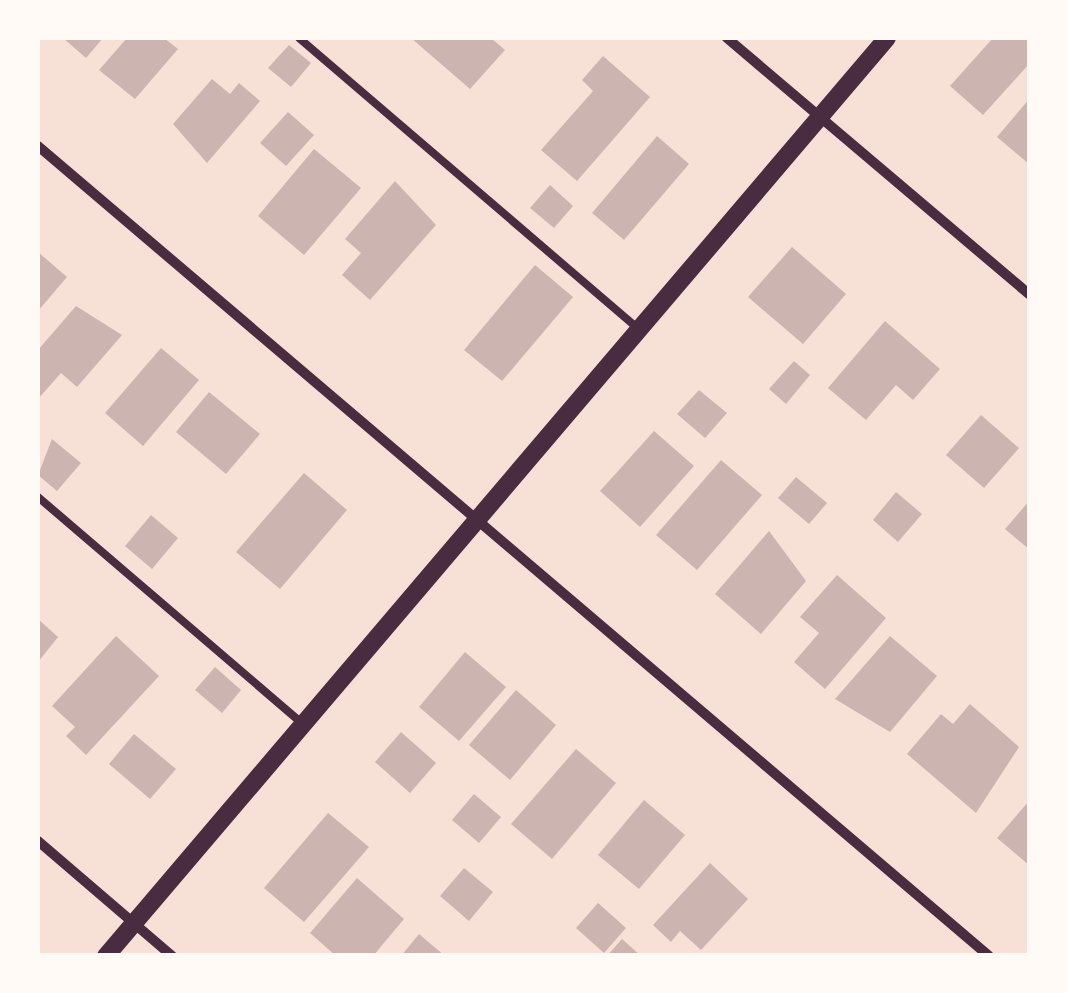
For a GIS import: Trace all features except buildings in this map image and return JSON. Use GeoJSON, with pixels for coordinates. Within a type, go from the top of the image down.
{"type":"FeatureCollection","features":[{"type":"Feature","properties":{"kind":"street"},"geometry":{"type":"LineString","coordinates":[[726,38],[1030,295]]}},
{"type":"Feature","properties":{"kind":"street"},"geometry":{"type":"LineString","coordinates":[[106,956],[888,38]]}},
{"type":"Feature","properties":{"kind":"street"},"geometry":{"type":"LineString","coordinates":[[38,146],[989,956]]}},
{"type":"Feature","properties":{"kind":"street"},"geometry":{"type":"LineString","coordinates":[[38,841],[172,956]]}},
{"type":"Feature","properties":{"kind":"lane"},"geometry":{"type":"LineString","coordinates":[[300,38],[639,330]]}},
{"type":"Feature","properties":{"kind":"lane"},"geometry":{"type":"LineString","coordinates":[[38,497],[303,724]]}}]}
